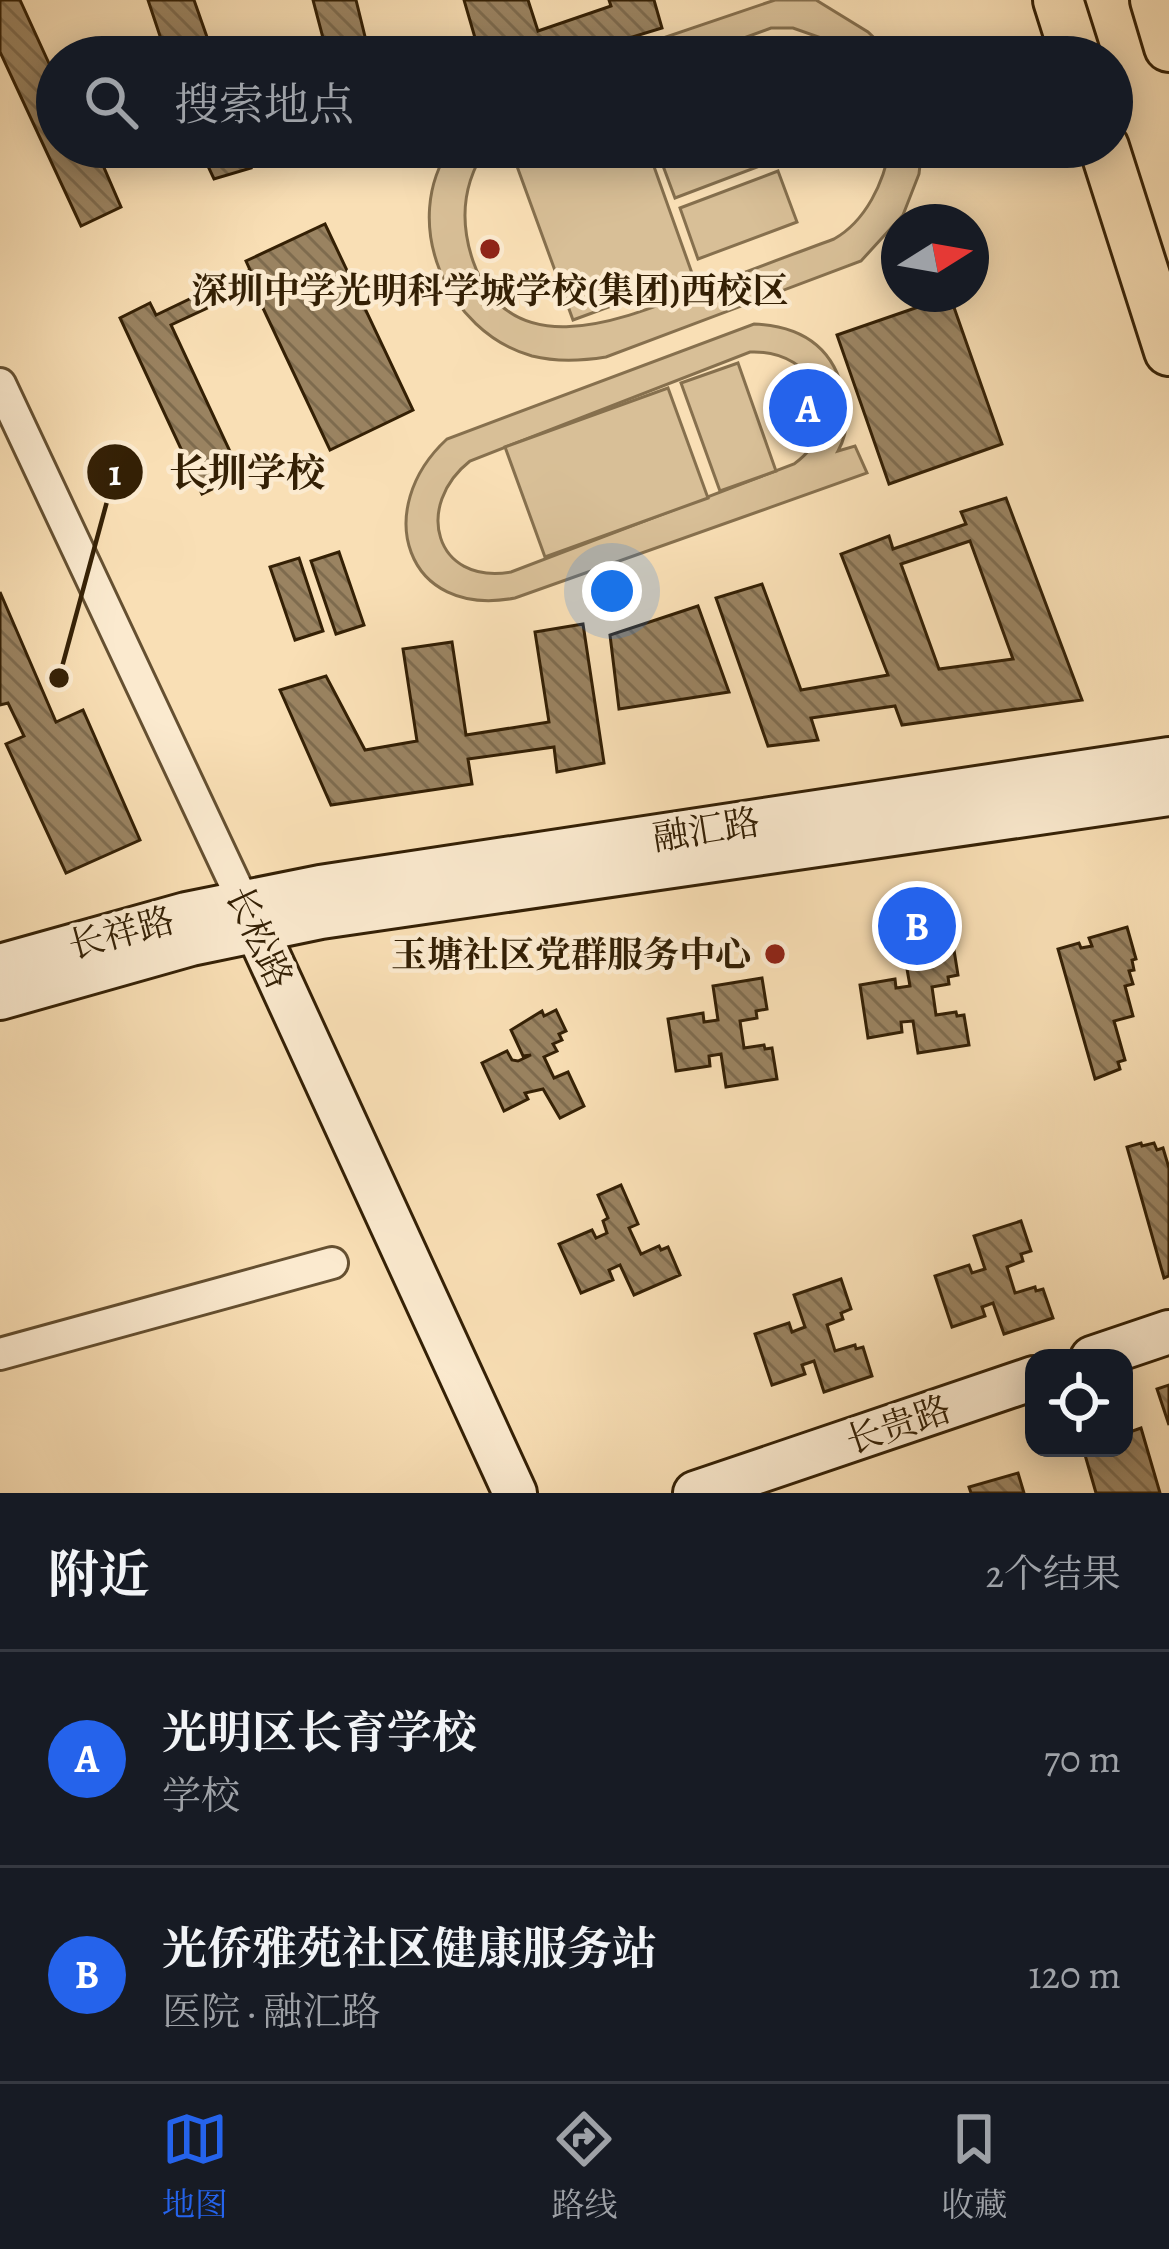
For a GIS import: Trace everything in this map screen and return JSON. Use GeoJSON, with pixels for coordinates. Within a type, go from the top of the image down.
{"type":"FeatureCollection","features":[{"type":"Feature","properties":{"kind":"main road"},"geometry":{"type":"LineString","coordinates":[[1058,0],[1069,36]]}},
{"type":"Feature","properties":{"kind":"main road"},"geometry":{"type":"LineString","coordinates":[[1155,0],[1169,47]]}},
{"type":"Feature","properties":{"kind":"main road"},"geometry":{"type":"LineString","coordinates":[[1112,168],[1169,351]]}},
{"type":"Feature","properties":{"kind":"street","name":"长松路"},"geometry":{"type":"LineString","coordinates":[[0,384],[515,1493]]}},
{"type":"Feature","properties":{"kind":"street","name":"融汇路"},"geometry":{"type":"LineString","coordinates":[[250,916],[320,887],[1169,759]]}},
{"type":"Feature","properties":{"kind":"street","name":"融汇路"},"geometry":{"type":"LineString","coordinates":[[250,916],[345,914],[1169,794]]}},
{"type":"Feature","properties":{"kind":"street","name":"长祥路"},"geometry":{"type":"LineString","coordinates":[[0,966],[186,914],[250,916]]}},
{"type":"Feature","properties":{"kind":"street"},"geometry":{"type":"LineString","coordinates":[[0,998],[250,916]]}},
{"type":"Feature","properties":{"kind":"street"},"geometry":{"type":"LineString","coordinates":[[0,1354],[332,1263]]}},
{"type":"Feature","properties":{"kind":"street"},"geometry":{"type":"LineString","coordinates":[[1119,1349],[1169,1332]]}},
{"type":"Feature","properties":{"kind":"street","name":"长贵路"},"geometry":{"type":"LineString","coordinates":[[695,1493],[1025,1381]]}},
{"type":"Feature","properties":{"kind":"shaded area"},"geometry":{"type":"Polygon","coordinates":[[[775,0],[816,0],[872,36],[816,36],[793,28],[771,28],[749,36],[669,36],[775,0]]]}},
{"type":"Feature","properties":{"kind":"shaded area"},"geometry":{"type":"Polygon","coordinates":[[[440,168],[476,168],[468,188],[466,231],[473,261],[491,295],[515,316],[543,325],[575,326],[642,311],[834,239],[872,199],[885,168],[920,168],[907,204],[881,204],[881,239],[861,261],[606,357],[532,356],[476,324],[455,299],[440,270],[431,239],[430,208],[440,168]]]}},
{"type":"Feature","properties":{"kind":"shaded area"},"geometry":{"type":"Polygon","coordinates":[[[518,168],[654,168],[693,276],[573,320],[518,168]]]}},
{"type":"Feature","properties":{"kind":"shaded area"},"geometry":{"type":"Polygon","coordinates":[[[664,168],[754,168],[675,198],[664,168]]]}},
{"type":"Feature","properties":{"kind":"shaded area"},"geometry":{"type":"Polygon","coordinates":[[[778,171],[797,222],[698,259],[680,208],[778,171]]]}},
{"type":"Feature","properties":{"kind":"shaded area"},"geometry":{"type":"Polygon","coordinates":[[[754,324],[787,329],[824,352],[846,402],[846,431],[838,451],[855,446],[867,473],[515,598],[477,600],[447,592],[425,575],[411,553],[406,526],[410,496],[424,467],[447,439],[754,324]],[[750,352],[470,461],[442,499],[438,519],[449,554],[464,566],[485,573],[511,572],[794,464],[821,429],[823,410],[809,375],[774,354],[750,352]]]}},
{"type":"Feature","properties":{"kind":"shaded area"},"geometry":{"type":"Polygon","coordinates":[[[738,363],[776,471],[720,491],[681,383],[738,363]]]}},
{"type":"Feature","properties":{"kind":"shaded area"},"geometry":{"type":"Polygon","coordinates":[[[668,388],[708,498],[545,557],[505,447],[668,388]]]}},
{"type":"Feature","properties":{"kind":"building"},"geometry":{"type":"Polygon","coordinates":[[[0,0],[20,0],[36,36],[36,129],[0,52],[0,0]]]}},
{"type":"Feature","properties":{"kind":"building"},"geometry":{"type":"Polygon","coordinates":[[[148,0],[194,0],[207,36],[160,36],[148,0]]]}},
{"type":"Feature","properties":{"kind":"building"},"geometry":{"type":"Polygon","coordinates":[[[313,0],[356,0],[365,36],[322,36],[313,0]]]}},
{"type":"Feature","properties":{"kind":"building"},"geometry":{"type":"Polygon","coordinates":[[[464,0],[528,0],[538,31],[611,6],[609,0],[654,0],[662,28],[636,36],[474,36],[464,0]]]}},
{"type":"Feature","properties":{"kind":"building"},"geometry":{"type":"Polygon","coordinates":[[[54,168],[104,168],[121,207],[81,226],[54,168]]]}},
{"type":"Feature","properties":{"kind":"building"},"geometry":{"type":"Polygon","coordinates":[[[209,168],[251,168],[214,179],[209,168]]]}},
{"type":"Feature","properties":{"kind":"building"},"geometry":{"type":"Polygon","coordinates":[[[325,224],[413,410],[330,450],[253,287],[171,325],[241,475],[202,494],[120,318],[150,303],[156,315],[250,270],[246,261],[325,224]]]}},
{"type":"Feature","properties":{"kind":"building"},"geometry":{"type":"Polygon","coordinates":[[[904,312],[956,312],[1002,444],[889,484],[837,335],[904,312]]]}},
{"type":"Feature","properties":{"kind":"building"},"geometry":{"type":"Polygon","coordinates":[[[1006,498],[1082,700],[902,725],[895,706],[811,718],[818,740],[768,746],[716,598],[762,584],[801,690],[888,675],[841,554],[889,536],[893,549],[966,524],[961,512],[1006,498]],[[970,541],[901,564],[939,669],[1013,659],[970,541]]]}},
{"type":"Feature","properties":{"kind":"building"},"geometry":{"type":"Polygon","coordinates":[[[339,552],[364,625],[336,634],[311,561],[339,552]]]}},
{"type":"Feature","properties":{"kind":"building"},"geometry":{"type":"Polygon","coordinates":[[[299,558],[323,631],[295,640],[270,567],[299,558]]]}},
{"type":"Feature","properties":{"kind":"building"},"geometry":{"type":"Polygon","coordinates":[[[0,592],[56,722],[83,710],[140,840],[66,873],[6,744],[24,736],[8,703],[0,705],[0,592]]]}},
{"type":"Feature","properties":{"kind":"building"},"geometry":{"type":"Polygon","coordinates":[[[698,606],[729,692],[619,709],[610,635],[698,606]]]}},
{"type":"Feature","properties":{"kind":"building"},"geometry":{"type":"Polygon","coordinates":[[[583,624],[604,763],[557,772],[554,747],[468,759],[472,784],[331,805],[280,690],[326,676],[365,750],[417,741],[403,649],[452,642],[466,735],[549,722],[535,632],[583,624]]]}},
{"type":"Feature","properties":{"kind":"building"},"geometry":{"type":"Polygon","coordinates":[[[1127,927],[1136,959],[1132,960],[1134,970],[1129,971],[1133,984],[1125,986],[1133,1016],[1114,1021],[1125,1060],[1118,1062],[1120,1069],[1095,1079],[1058,949],[1079,943],[1081,948],[1092,946],[1089,938],[1127,927]]]}},
{"type":"Feature","properties":{"kind":"building"},"geometry":{"type":"Polygon","coordinates":[[[953,944],[958,975],[948,977],[949,984],[932,987],[936,1015],[964,1015],[969,1045],[918,1053],[913,1021],[901,1022],[902,1032],[868,1038],[860,985],[895,979],[896,988],[910,986],[904,952],[953,944]]]}},
{"type":"Feature","properties":{"kind":"building"},"geometry":{"type":"Polygon","coordinates":[[[762,978],[767,1009],[756,1011],[757,1018],[740,1021],[744,1048],[772,1048],[777,1079],[726,1087],[721,1054],[709,1056],[710,1066],[676,1071],[668,1019],[703,1013],[704,1022],[718,1020],[713,986],[762,978]]]}},
{"type":"Feature","properties":{"kind":"building"},"geometry":{"type":"Polygon","coordinates":[[[556,1010],[566,1031],[553,1044],[557,1051],[544,1057],[554,1078],[568,1072],[584,1106],[560,1118],[543,1089],[525,1093],[528,1099],[504,1111],[482,1063],[507,1051],[518,1061],[531,1055],[523,1056],[511,1030],[542,1011],[544,1016],[556,1010]]]}},
{"type":"Feature","properties":{"kind":"building"},"geometry":{"type":"Polygon","coordinates":[[[1141,1143],[1163,1148],[1169,1168],[1169,1276],[1164,1278],[1127,1147],[1141,1143]]]}},
{"type":"Feature","properties":{"kind":"building"},"geometry":{"type":"Polygon","coordinates":[[[621,1185],[638,1224],[629,1228],[641,1254],[668,1247],[680,1275],[634,1295],[620,1265],[609,1270],[613,1280],[581,1293],[559,1244],[592,1230],[596,1238],[607,1233],[603,1221],[608,1218],[598,1195],[621,1185]]]}},
{"type":"Feature","properties":{"kind":"building"},"geometry":{"type":"Polygon","coordinates":[[[1021,1221],[1031,1251],[1021,1254],[1023,1261],[1007,1267],[1015,1293],[1043,1289],[1053,1318],[1004,1334],[993,1303],[982,1307],[985,1316],[952,1327],[935,1276],[969,1265],[972,1273],[985,1269],[974,1236],[1021,1221]]]}},
{"type":"Feature","properties":{"kind":"building"},"geometry":{"type":"Polygon","coordinates":[[[841,1279],[851,1309],[841,1313],[843,1319],[827,1325],[835,1351],[863,1347],[872,1376],[824,1392],[814,1361],[802,1365],[805,1374],[772,1385],[755,1334],[789,1323],[792,1332],[805,1327],[794,1295],[841,1279]]]}},
{"type":"Feature","properties":{"kind":"building"},"geometry":{"type":"Polygon","coordinates":[[[1169,1385],[1169,1425],[1157,1389],[1169,1385]]]}},
{"type":"Feature","properties":{"kind":"building"},"geometry":{"type":"Polygon","coordinates":[[[1141,1428],[1160,1493],[1096,1493],[1086,1457],[1133,1457],[1133,1431],[1141,1428]]]}},
{"type":"Feature","properties":{"kind":"building"},"geometry":{"type":"Polygon","coordinates":[[[1018,1473],[1024,1493],[971,1493],[969,1487],[1018,1473]]]}},
{"type":"Feature","properties":{"kind":"place","name":"深圳中学光明科学城学校(集团)西校区"},"geometry":{"type":"Point","coordinates":[490,249]}},
{"type":"Feature","properties":{"kind":"place","name":"光明区长育学校"},"geometry":{"type":"Point","coordinates":[808,408]}},
{"type":"Feature","properties":{"kind":"place","name":"长圳学校"},"geometry":{"type":"Point","coordinates":[59,678]}},
{"type":"Feature","properties":{"kind":"place","name":"光侨雅苑社区健康服务站"},"geometry":{"type":"Point","coordinates":[917,926]}},
{"type":"Feature","properties":{"kind":"place","name":"玉塘社区党群服务中心"},"geometry":{"type":"Point","coordinates":[775,954]}}]}
